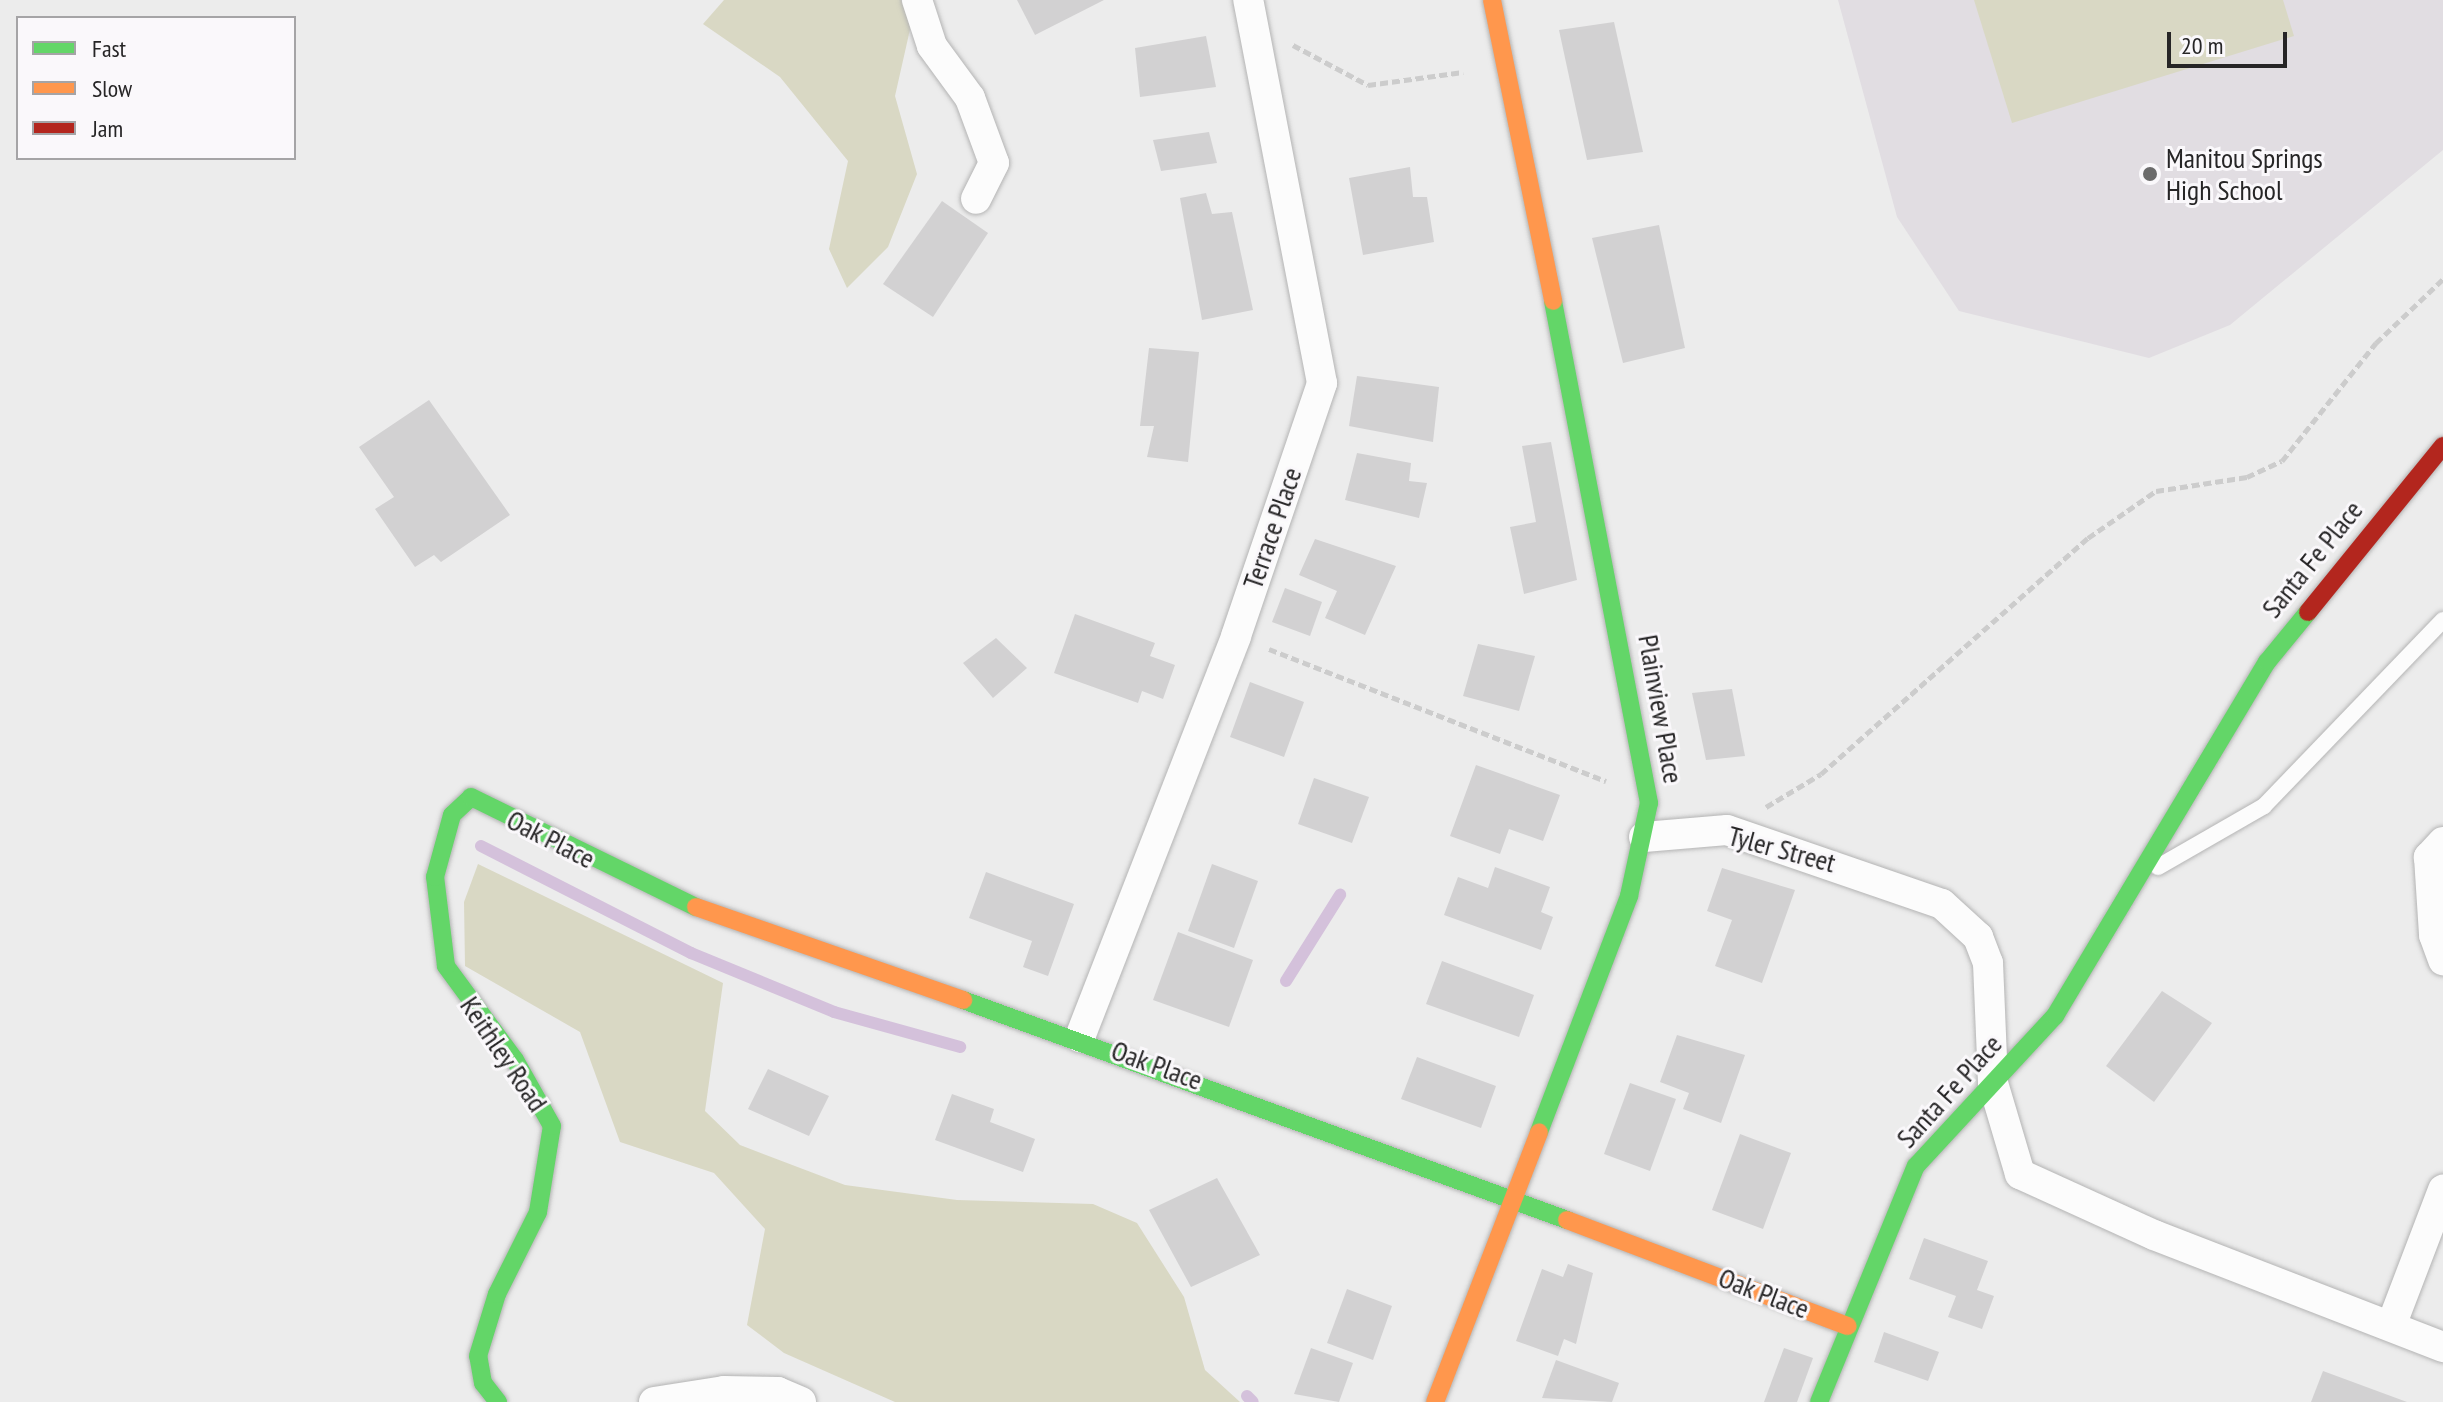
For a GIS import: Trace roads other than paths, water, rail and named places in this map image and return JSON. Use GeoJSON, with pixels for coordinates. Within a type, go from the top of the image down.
{"type":"FeatureCollection","features":[{"type":"Feature","properties":{"kind":"street"},"geometry":{"type":"LineString","coordinates":[[917,0],[932,46],[970,98],[994,163],[976,199]]}},
{"type":"Feature","properties":{"kind":"street","name":"Plainview Place"},"geometry":{"type":"LineString","coordinates":[[1435,1402],[1629,896],[1649,803],[1641,733],[1492,0]]}},
{"type":"Feature","properties":{"kind":"street","name":"Terrace Place"},"geometry":{"type":"LineString","coordinates":[[1080,1037],[1236,636],[1322,383],[1249,10]]}},
{"type":"Feature","properties":{"kind":"street","name":"Santa Fe Place"},"geometry":{"type":"LineString","coordinates":[[1819,1402],[1916,1166],[2055,1016],[2267,662],[2443,446]]}},
{"type":"Feature","properties":{"kind":"street","name":"Oak Place"},"geometry":{"type":"LineString","coordinates":[[471,797],[639,884],[785,944],[1080,1037],[1516,1196],[1848,1326]]}},
{"type":"Feature","properties":{"kind":"street","name":"Keithley Road"},"geometry":{"type":"LineString","coordinates":[[471,797],[452,815],[435,877],[446,966],[515,1060],[552,1126],[538,1212],[497,1294],[478,1356],[483,1383],[498,1402]]}},
{"type":"Feature","properties":{"kind":"street","name":"Tyler Street"},"geometry":{"type":"LineString","coordinates":[[1644,837],[1727,830],[1842,864],[1962,919],[1988,963],[1993,1083]]}},
{"type":"Feature","properties":{"kind":"street"},"geometry":{"type":"LineString","coordinates":[[2443,842],[2429,857],[2443,960]]}},
{"type":"Feature","properties":{"kind":"street"},"geometry":{"type":"LineString","coordinates":[[1993,1083],[2020,1174],[2443,1347]]}},
{"type":"Feature","properties":{"kind":"street"},"geometry":{"type":"LineString","coordinates":[[2391,1326],[2443,1190]]}},
{"type":"Feature","properties":{"kind":"street"},"geometry":{"type":"LineString","coordinates":[[654,1402],[724,1391],[778,1392],[801,1402]]}},
{"type":"Feature","properties":{"kind":"lane","name":"Santa Fe Place"},"geometry":{"type":"LineString","coordinates":[[2136,880],[2264,806],[2443,620]]}},
{"type":"Feature","properties":{"kind":"waterway"},"geometry":{"type":"LineString","coordinates":[[481,846],[691,953],[834,1012],[960,1047]]}},
{"type":"Feature","properties":{"kind":"waterway"},"geometry":{"type":"LineString","coordinates":[[1286,981],[1340,895]]}},
{"type":"Feature","properties":{"kind":"waterway"},"geometry":{"type":"LineString","coordinates":[[1247,1396],[1253,1402]]}},
{"type":"Feature","properties":{"kind":"place","name":"Manitou Springs High School"},"geometry":{"type":"Point","coordinates":[2150,174]}}]}
